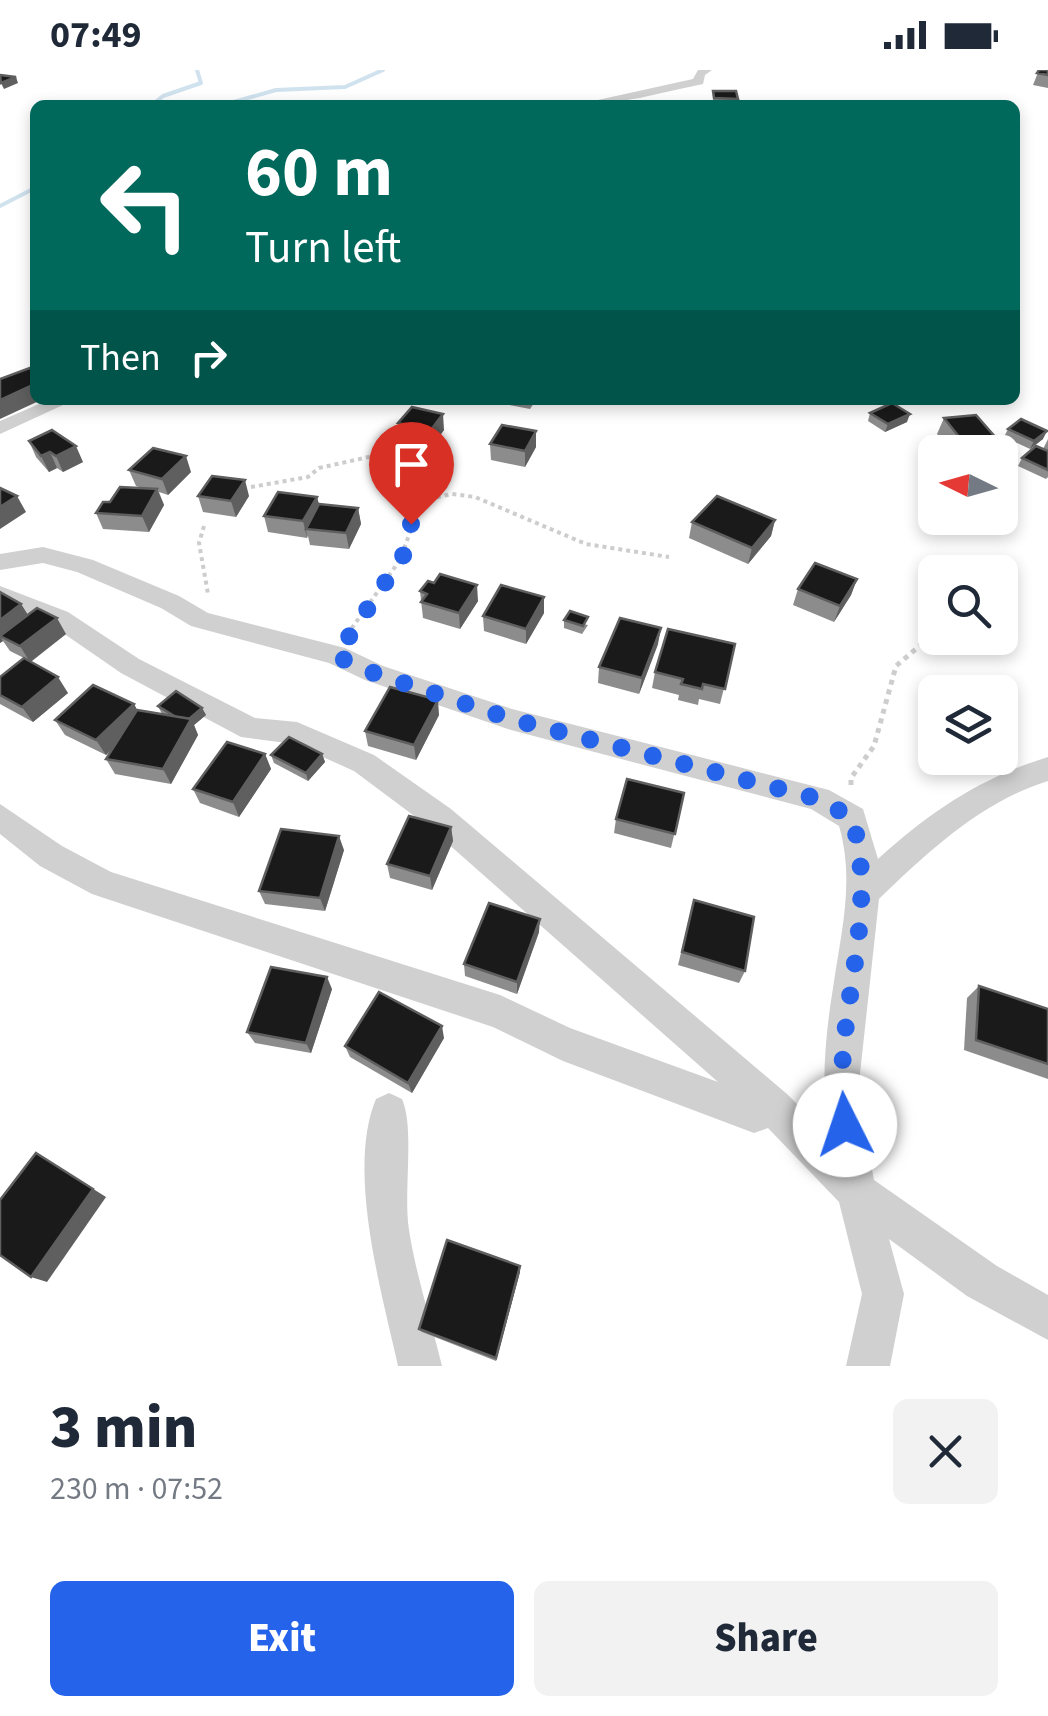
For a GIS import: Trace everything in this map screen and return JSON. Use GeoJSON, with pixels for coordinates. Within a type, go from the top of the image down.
{"type":"FeatureCollection","features":[{"type":"Feature","properties":{"kind":"street"},"geometry":{"type":"LineString","coordinates":[[622,100],[656,89],[700,82],[699,74],[706,70]]}},
{"type":"Feature","properties":{"kind":"street"},"geometry":{"type":"LineString","coordinates":[[0,428],[53,405]]}},
{"type":"Feature","properties":{"kind":"street"},"geometry":{"type":"LineString","coordinates":[[0,562],[43,555],[85,566],[170,602],[200,620],[336,656],[374,673],[511,719],[819,799],[852,818],[862,852],[864,892],[848,992],[840,1092],[856,1191],[882,1294],[868,1366]]}},
{"type":"Feature","properties":{"kind":"street"},"geometry":{"type":"LineString","coordinates":[[0,594],[59,618],[130,666],[251,729],[297,733],[364,763],[440,818],[774,1107],[856,1191],[967,1271],[1048,1319]]}},
{"type":"Feature","properties":{"kind":"street"},"geometry":{"type":"LineString","coordinates":[[864,892],[936,825],[1022,777],[1048,768]]}},
{"type":"Feature","properties":{"kind":"street"},"geometry":{"type":"LineString","coordinates":[[0,817],[51,856],[103,884],[500,1012],[563,1043],[754,1114],[774,1107]]}},
{"type":"Feature","properties":{"kind":"street"},"geometry":{"type":"LineString","coordinates":[[389,1112],[385,1185],[389,1232],[420,1366]]}},
{"type":"Feature","properties":{"kind":"path"},"geometry":{"type":"LineString","coordinates":[[251,488],[308,477],[318,468],[350,464],[396,450],[410,456],[418,509],[403,556],[336,656]]}},
{"type":"Feature","properties":{"kind":"path"},"geometry":{"type":"LineString","coordinates":[[418,509],[429,500],[456,494],[486,499],[588,545],[669,558]]}},
{"type":"Feature","properties":{"kind":"path"},"geometry":{"type":"LineString","coordinates":[[200,620],[208,603],[199,542],[204,526]]}},
{"type":"Feature","properties":{"kind":"path"},"geometry":{"type":"LineString","coordinates":[[852,818],[851,778],[874,746],[896,666],[918,647]]}},
{"type":"Feature","properties":{"kind":"building"},"geometry":{"type":"Polygon","coordinates":[[[0,75],[16,77],[1,83],[0,75]]]}},
{"type":"Feature","properties":{"kind":"building"},"geometry":{"type":"Polygon","coordinates":[[[713,91],[736,91],[738,99],[714,98],[713,91]]]}},
{"type":"Feature","properties":{"kind":"building"},"geometry":{"type":"Polygon","coordinates":[[[30,368],[30,386],[0,400],[0,379],[30,368]]]}},
{"type":"Feature","properties":{"kind":"building"},"geometry":{"type":"Polygon","coordinates":[[[895,405],[910,414],[888,424],[870,413],[895,405]]]}},
{"type":"Feature","properties":{"kind":"building"},"geometry":{"type":"Polygon","coordinates":[[[412,407],[443,414],[430,431],[398,423],[412,407]]]}},
{"type":"Feature","properties":{"kind":"building"},"geometry":{"type":"Polygon","coordinates":[[[976,415],[994,435],[958,435],[944,418],[976,415]]]}},
{"type":"Feature","properties":{"kind":"building"},"geometry":{"type":"Polygon","coordinates":[[[1021,419],[1047,431],[1034,441],[1008,429],[1021,419]]]}},
{"type":"Feature","properties":{"kind":"building"},"geometry":{"type":"Polygon","coordinates":[[[502,425],[536,431],[525,451],[490,444],[502,425]]]}},
{"type":"Feature","properties":{"kind":"building"},"geometry":{"type":"Polygon","coordinates":[[[52,430],[76,446],[56,456],[50,452],[41,456],[29,441],[52,430]]]}},
{"type":"Feature","properties":{"kind":"building"},"geometry":{"type":"Polygon","coordinates":[[[1036,446],[1048,451],[1048,470],[1022,458],[1036,446]]]}},
{"type":"Feature","properties":{"kind":"building"},"geometry":{"type":"Polygon","coordinates":[[[153,448],[186,456],[162,479],[129,470],[153,448]]]}},
{"type":"Feature","properties":{"kind":"building"},"geometry":{"type":"Polygon","coordinates":[[[212,476],[245,480],[231,501],[198,496],[212,476]]]}},
{"type":"Feature","properties":{"kind":"building"},"geometry":{"type":"Polygon","coordinates":[[[120,487],[157,489],[142,516],[96,513],[120,487]]]}},
{"type":"Feature","properties":{"kind":"building"},"geometry":{"type":"Polygon","coordinates":[[[0,488],[17,496],[0,507],[0,488]]]}},
{"type":"Feature","properties":{"kind":"building"},"geometry":{"type":"Polygon","coordinates":[[[278,492],[317,497],[303,521],[264,516],[278,492]]]}},
{"type":"Feature","properties":{"kind":"building"},"geometry":{"type":"Polygon","coordinates":[[[717,496],[775,520],[752,548],[692,522],[717,496]]]}},
{"type":"Feature","properties":{"kind":"building"},"geometry":{"type":"Polygon","coordinates":[[[319,504],[358,508],[346,533],[306,529],[319,504]]]}},
{"type":"Feature","properties":{"kind":"building"},"geometry":{"type":"Polygon","coordinates":[[[815,563],[857,579],[840,606],[798,589],[815,563]]]}},
{"type":"Feature","properties":{"kind":"building"},"geometry":{"type":"Polygon","coordinates":[[[440,574],[477,585],[459,613],[421,602],[427,594],[420,591],[440,574]]]}},
{"type":"Feature","properties":{"kind":"building"},"geometry":{"type":"Polygon","coordinates":[[[501,585],[544,597],[526,629],[483,616],[501,585]]]}},
{"type":"Feature","properties":{"kind":"building"},"geometry":{"type":"Polygon","coordinates":[[[0,592],[21,604],[0,620],[0,592]]]}},
{"type":"Feature","properties":{"kind":"building"},"geometry":{"type":"Polygon","coordinates":[[[37,608],[57,618],[20,646],[0,636],[37,608]]]}},
{"type":"Feature","properties":{"kind":"building"},"geometry":{"type":"Polygon","coordinates":[[[570,611],[588,617],[583,626],[564,620],[570,611]]]}},
{"type":"Feature","properties":{"kind":"building"},"geometry":{"type":"Polygon","coordinates":[[[620,618],[661,628],[642,678],[599,667],[620,618]]]}},
{"type":"Feature","properties":{"kind":"building"},"geometry":{"type":"Polygon","coordinates":[[[668,629],[735,644],[725,689],[681,684],[683,679],[655,672],[668,629]]]}},
{"type":"Feature","properties":{"kind":"building"},"geometry":{"type":"Polygon","coordinates":[[[24,658],[58,677],[22,707],[0,695],[0,677],[24,658]]]}},
{"type":"Feature","properties":{"kind":"building"},"geometry":{"type":"Polygon","coordinates":[[[93,685],[134,704],[96,740],[55,720],[93,685]]]}},
{"type":"Feature","properties":{"kind":"building"},"geometry":{"type":"Polygon","coordinates":[[[390,687],[438,700],[414,745],[365,731],[390,687]]]}},
{"type":"Feature","properties":{"kind":"building"},"geometry":{"type":"Polygon","coordinates":[[[176,691],[202,708],[189,719],[176,717],[158,706],[176,691]]]}},
{"type":"Feature","properties":{"kind":"building"},"geometry":{"type":"Polygon","coordinates":[[[137,710],[191,719],[163,769],[106,759],[137,710]]]}},
{"type":"Feature","properties":{"kind":"building"},"geometry":{"type":"Polygon","coordinates":[[[289,737],[322,754],[306,773],[271,755],[289,737]]]}},
{"type":"Feature","properties":{"kind":"building"},"geometry":{"type":"Polygon","coordinates":[[[227,742],[265,754],[233,802],[193,789],[227,742]]]}},
{"type":"Feature","properties":{"kind":"building"},"geometry":{"type":"Polygon","coordinates":[[[627,779],[684,793],[675,834],[616,819],[627,779]]]}},
{"type":"Feature","properties":{"kind":"building"},"geometry":{"type":"Polygon","coordinates":[[[409,816],[451,827],[430,876],[387,864],[409,816]]]}},
{"type":"Feature","properties":{"kind":"building"},"geometry":{"type":"Polygon","coordinates":[[[281,829],[339,836],[320,898],[259,891],[281,829]]]}},
{"type":"Feature","properties":{"kind":"building"},"geometry":{"type":"Polygon","coordinates":[[[694,900],[754,917],[745,971],[682,952],[694,900]]]}},
{"type":"Feature","properties":{"kind":"building"},"geometry":{"type":"Polygon","coordinates":[[[489,903],[540,919],[517,982],[464,964],[489,903]]]}},
{"type":"Feature","properties":{"kind":"building"},"geometry":{"type":"Polygon","coordinates":[[[271,967],[327,977],[306,1043],[247,1032],[271,967]]]}},
{"type":"Feature","properties":{"kind":"building"},"geometry":{"type":"Polygon","coordinates":[[[979,986],[1048,1009],[1048,1064],[976,1040],[979,986]]]}},
{"type":"Feature","properties":{"kind":"building"},"geometry":{"type":"Polygon","coordinates":[[[379,992],[442,1026],[408,1083],[345,1046],[379,992]]]}},
{"type":"Feature","properties":{"kind":"building"},"geometry":{"type":"Polygon","coordinates":[[[36,1153],[93,1189],[31,1277],[0,1255],[0,1200],[36,1153]]]}},
{"type":"Feature","properties":{"kind":"building"},"geometry":{"type":"Polygon","coordinates":[[[447,1240],[520,1266],[496,1358],[419,1329],[447,1240]]]}},
{"type":"Feature","properties":{"kind":"waterway"},"geometry":{"type":"LineString","coordinates":[[158,100],[201,83],[197,70]]}},
{"type":"Feature","properties":{"kind":"waterway"},"geometry":{"type":"LineString","coordinates":[[241,100],[276,90],[345,87],[383,70]]}},
{"type":"Feature","properties":{"kind":"waterway"},"geometry":{"type":"LineString","coordinates":[[0,206],[30,191]]}},
{"type":"Feature","properties":{"kind":"route"},"geometry":{"type":"LineString","coordinates":[[411,524],[403,556],[336,656],[374,673],[511,719],[819,799],[852,818],[862,852],[864,892],[848,992],[840,1092],[845,1125]]}}]}
